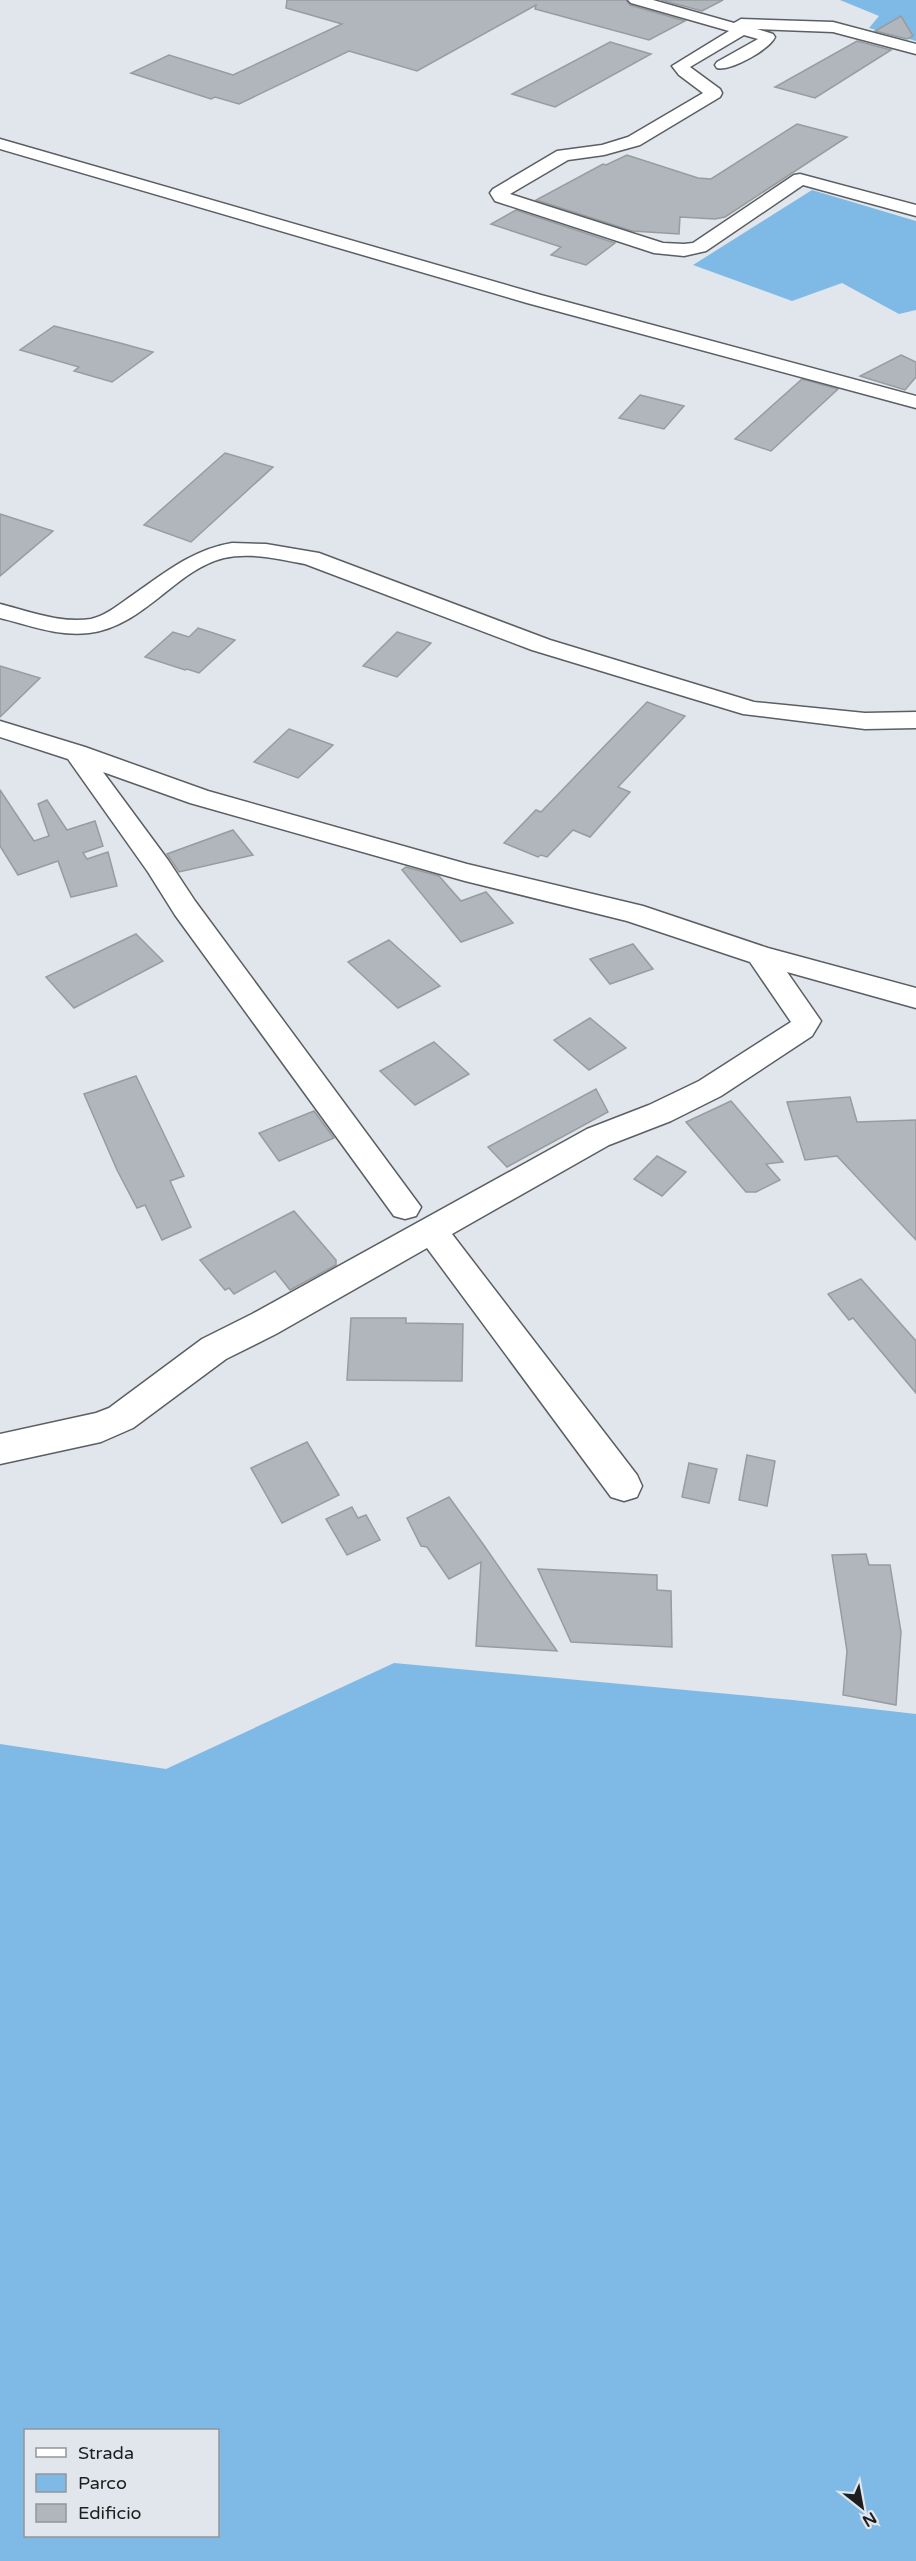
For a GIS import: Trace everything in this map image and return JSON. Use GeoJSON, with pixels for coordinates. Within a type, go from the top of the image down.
{"type":"FeatureCollection","features":[{"type":"Feature","properties":{"kind":"street"},"geometry":{"type":"LineString","coordinates":[[636,0],[767,37],[765,42],[696,80]]}},
{"type":"Feature","properties":{"kind":"street"},"geometry":{"type":"LineString","coordinates":[[724,24],[833,27],[916,49]]}},
{"type":"Feature","properties":{"kind":"street"},"geometry":{"type":"LineString","coordinates":[[744,29],[680,66],[714,93],[623,146],[563,155],[499,193],[501,197],[661,249],[684,250],[699,247],[800,178],[916,211]]}},
{"type":"Feature","properties":{"kind":"street"},"geometry":{"type":"LineString","coordinates":[[0,144],[534,299],[916,402]]}},
{"type":"Feature","properties":{"kind":"street"},"geometry":{"type":"LineString","coordinates":[[0,611],[66,626],[90,626],[115,619],[191,566],[218,553],[247,549],[277,552],[311,558],[541,645],[752,709],[865,721],[916,720]]}},
{"type":"Feature","properties":{"kind":"street"},"geometry":{"type":"LineString","coordinates":[[0,729],[76,753],[199,797],[465,872],[633,913],[760,955],[916,998]]}},
{"type":"Feature","properties":{"kind":"street"},"geometry":{"type":"LineString","coordinates":[[76,753],[158,866],[185,908],[405,1207]]}},
{"type":"Feature","properties":{"kind":"street"},"geometry":{"type":"LineString","coordinates":[[0,1449],[101,1427],[121,1418],[214,1349],[264,1324],[598,1137],[650,1118],[699,1094],[802,1029],[806,1021],[760,955]]}},
{"type":"Feature","properties":{"kind":"street"},"geometry":{"type":"LineString","coordinates":[[431,1230],[624,1486]]}},
{"type":"Feature","properties":{"kind":"green space"},"geometry":{"type":"Polygon","coordinates":[[[840,0],[916,0],[916,41],[869,28],[879,16],[840,0]]]}},
{"type":"Feature","properties":{"kind":"green space"},"geometry":{"type":"Polygon","coordinates":[[[812,190],[916,221],[916,310],[899,314],[842,283],[792,301],[693,265],[812,190]]]}},
{"type":"Feature","properties":{"kind":"green space"},"geometry":{"type":"Polygon","coordinates":[[[394,1663],[793,1700],[916,1714],[916,2561],[0,2561],[0,1744],[166,1769],[394,1663]]]}},
{"type":"Feature","properties":{"kind":"building"},"geometry":{"type":"Polygon","coordinates":[[[287,0],[626,0],[630,5],[685,21],[649,40],[535,9],[536,5],[417,71],[349,51],[239,104],[215,97],[211,99],[131,73],[169,55],[233,75],[342,24],[286,8],[287,0]]]}},
{"type":"Feature","properties":{"kind":"building"},"geometry":{"type":"Polygon","coordinates":[[[661,0],[723,0],[702,11],[661,0]]]}},
{"type":"Feature","properties":{"kind":"building"},"geometry":{"type":"Polygon","coordinates":[[[901,16],[913,36],[907,39],[875,31],[901,16]]]}},
{"type":"Feature","properties":{"kind":"building"},"geometry":{"type":"Polygon","coordinates":[[[857,41],[891,50],[815,98],[775,87],[857,41]]]}},
{"type":"Feature","properties":{"kind":"building"},"geometry":{"type":"Polygon","coordinates":[[[610,42],[651,54],[555,107],[512,94],[610,42]]]}},
{"type":"Feature","properties":{"kind":"building"},"geometry":{"type":"Polygon","coordinates":[[[797,124],[847,137],[725,217],[715,219],[680,217],[679,234],[632,231],[536,200],[603,164],[606,165],[627,155],[698,178],[711,179],[797,124]]]}},
{"type":"Feature","properties":{"kind":"building"},"geometry":{"type":"Polygon","coordinates":[[[516,210],[615,243],[586,265],[551,255],[561,247],[491,224],[516,210]]]}},
{"type":"Feature","properties":{"kind":"building"},"geometry":{"type":"Polygon","coordinates":[[[54,326],[153,352],[112,382],[74,371],[79,367],[20,350],[54,326]]]}},
{"type":"Feature","properties":{"kind":"building"},"geometry":{"type":"Polygon","coordinates":[[[901,355],[916,362],[916,377],[905,390],[860,376],[901,355]]]}},
{"type":"Feature","properties":{"kind":"building"},"geometry":{"type":"Polygon","coordinates":[[[802,379],[838,389],[771,451],[735,439],[802,379]]]}},
{"type":"Feature","properties":{"kind":"building"},"geometry":{"type":"Polygon","coordinates":[[[640,395],[684,406],[664,429],[619,418],[640,395]]]}},
{"type":"Feature","properties":{"kind":"building"},"geometry":{"type":"Polygon","coordinates":[[[225,453],[273,467],[191,542],[144,525],[225,453]]]}},
{"type":"Feature","properties":{"kind":"building"},"geometry":{"type":"Polygon","coordinates":[[[0,514],[53,531],[0,576],[0,514]]]}},
{"type":"Feature","properties":{"kind":"building"},"geometry":{"type":"Polygon","coordinates":[[[198,628],[235,640],[199,673],[145,657],[173,632],[189,637],[198,628]]]}},
{"type":"Feature","properties":{"kind":"building"},"geometry":{"type":"Polygon","coordinates":[[[397,632],[431,643],[397,677],[363,666],[397,632]]]}},
{"type":"Feature","properties":{"kind":"building"},"geometry":{"type":"Polygon","coordinates":[[[0,666],[40,678],[0,717],[0,666]]]}},
{"type":"Feature","properties":{"kind":"building"},"geometry":{"type":"Polygon","coordinates":[[[647,702],[685,716],[618,787],[630,792],[590,837],[573,830],[547,857],[541,855],[538,857],[504,843],[536,810],[541,812],[647,702]]]}},
{"type":"Feature","properties":{"kind":"building"},"geometry":{"type":"Polygon","coordinates":[[[289,729],[333,745],[298,778],[254,762],[289,729]]]}},
{"type":"Feature","properties":{"kind":"building"},"geometry":{"type":"Polygon","coordinates":[[[0,790],[34,841],[49,836],[38,804],[47,800],[67,830],[95,821],[103,846],[83,853],[87,859],[108,852],[117,886],[71,897],[58,861],[18,875],[0,846],[0,790]]]}},
{"type":"Feature","properties":{"kind":"building"},"geometry":{"type":"Polygon","coordinates":[[[233,830],[253,855],[179,872],[167,854],[233,830]]]}},
{"type":"Feature","properties":{"kind":"building"},"geometry":{"type":"Polygon","coordinates":[[[406,867],[439,876],[461,901],[486,892],[513,923],[461,942],[402,870],[406,867]]]}},
{"type":"Feature","properties":{"kind":"building"},"geometry":{"type":"Polygon","coordinates":[[[136,934],[163,961],[74,1008],[46,977],[136,934]]]}},
{"type":"Feature","properties":{"kind":"building"},"geometry":{"type":"Polygon","coordinates":[[[389,940],[440,986],[398,1008],[348,962],[389,940]]]}},
{"type":"Feature","properties":{"kind":"building"},"geometry":{"type":"Polygon","coordinates":[[[633,944],[653,969],[610,984],[590,959],[633,944]]]}},
{"type":"Feature","properties":{"kind":"building"},"geometry":{"type":"Polygon","coordinates":[[[590,1018],[626,1048],[589,1070],[554,1040],[590,1018]]]}},
{"type":"Feature","properties":{"kind":"building"},"geometry":{"type":"Polygon","coordinates":[[[434,1042],[469,1074],[415,1105],[380,1071],[434,1042]]]}},
{"type":"Feature","properties":{"kind":"building"},"geometry":{"type":"Polygon","coordinates":[[[136,1076],[184,1176],[170,1181],[191,1227],[162,1240],[145,1205],[137,1208],[117,1170],[84,1094],[136,1076]]]}},
{"type":"Feature","properties":{"kind":"building"},"geometry":{"type":"Polygon","coordinates":[[[596,1089],[608,1112],[507,1167],[488,1147],[596,1089]]]}},
{"type":"Feature","properties":{"kind":"building"},"geometry":{"type":"Polygon","coordinates":[[[850,1097],[857,1122],[916,1120],[916,1240],[837,1156],[805,1160],[787,1102],[850,1097]]]}},
{"type":"Feature","properties":{"kind":"building"},"geometry":{"type":"Polygon","coordinates":[[[731,1101],[783,1162],[766,1164],[780,1180],[756,1192],[746,1192],[686,1122],[731,1101]]]}},
{"type":"Feature","properties":{"kind":"building"},"geometry":{"type":"Polygon","coordinates":[[[314,1111],[334,1138],[279,1161],[259,1133],[314,1111]]]}},
{"type":"Feature","properties":{"kind":"building"},"geometry":{"type":"Polygon","coordinates":[[[657,1156],[686,1172],[662,1196],[634,1179],[657,1156]]]}},
{"type":"Feature","properties":{"kind":"building"},"geometry":{"type":"Polygon","coordinates":[[[294,1211],[336,1260],[336,1265],[290,1290],[275,1271],[234,1294],[229,1288],[225,1290],[200,1260],[294,1211]]]}},
{"type":"Feature","properties":{"kind":"building"},"geometry":{"type":"Polygon","coordinates":[[[861,1279],[916,1341],[916,1393],[853,1318],[849,1320],[828,1294],[861,1279]]]}},
{"type":"Feature","properties":{"kind":"building"},"geometry":{"type":"Polygon","coordinates":[[[351,1318],[406,1318],[406,1323],[463,1324],[462,1381],[347,1380],[351,1318]]]}},
{"type":"Feature","properties":{"kind":"building"},"geometry":{"type":"Polygon","coordinates":[[[307,1442],[339,1495],[282,1523],[251,1468],[307,1442]]]}},
{"type":"Feature","properties":{"kind":"building"},"geometry":{"type":"Polygon","coordinates":[[[747,1455],[775,1461],[767,1506],[739,1500],[747,1455]]]}},
{"type":"Feature","properties":{"kind":"building"},"geometry":{"type":"Polygon","coordinates":[[[689,1463],[717,1469],[709,1503],[682,1497],[689,1463]]]}},
{"type":"Feature","properties":{"kind":"building"},"geometry":{"type":"Polygon","coordinates":[[[449,1497],[557,1651],[476,1646],[481,1562],[449,1579],[427,1547],[421,1546],[407,1518],[449,1497]]]}},
{"type":"Feature","properties":{"kind":"building"},"geometry":{"type":"Polygon","coordinates":[[[352,1507],[358,1518],[366,1515],[380,1540],[347,1555],[326,1519],[352,1507]]]}},
{"type":"Feature","properties":{"kind":"building"},"geometry":{"type":"Polygon","coordinates":[[[866,1554],[869,1565],[890,1565],[901,1632],[896,1705],[843,1695],[847,1651],[832,1555],[866,1554]]]}},
{"type":"Feature","properties":{"kind":"building"},"geometry":{"type":"Polygon","coordinates":[[[538,1569],[657,1575],[657,1590],[671,1591],[672,1647],[571,1642],[538,1569]]]}}]}
